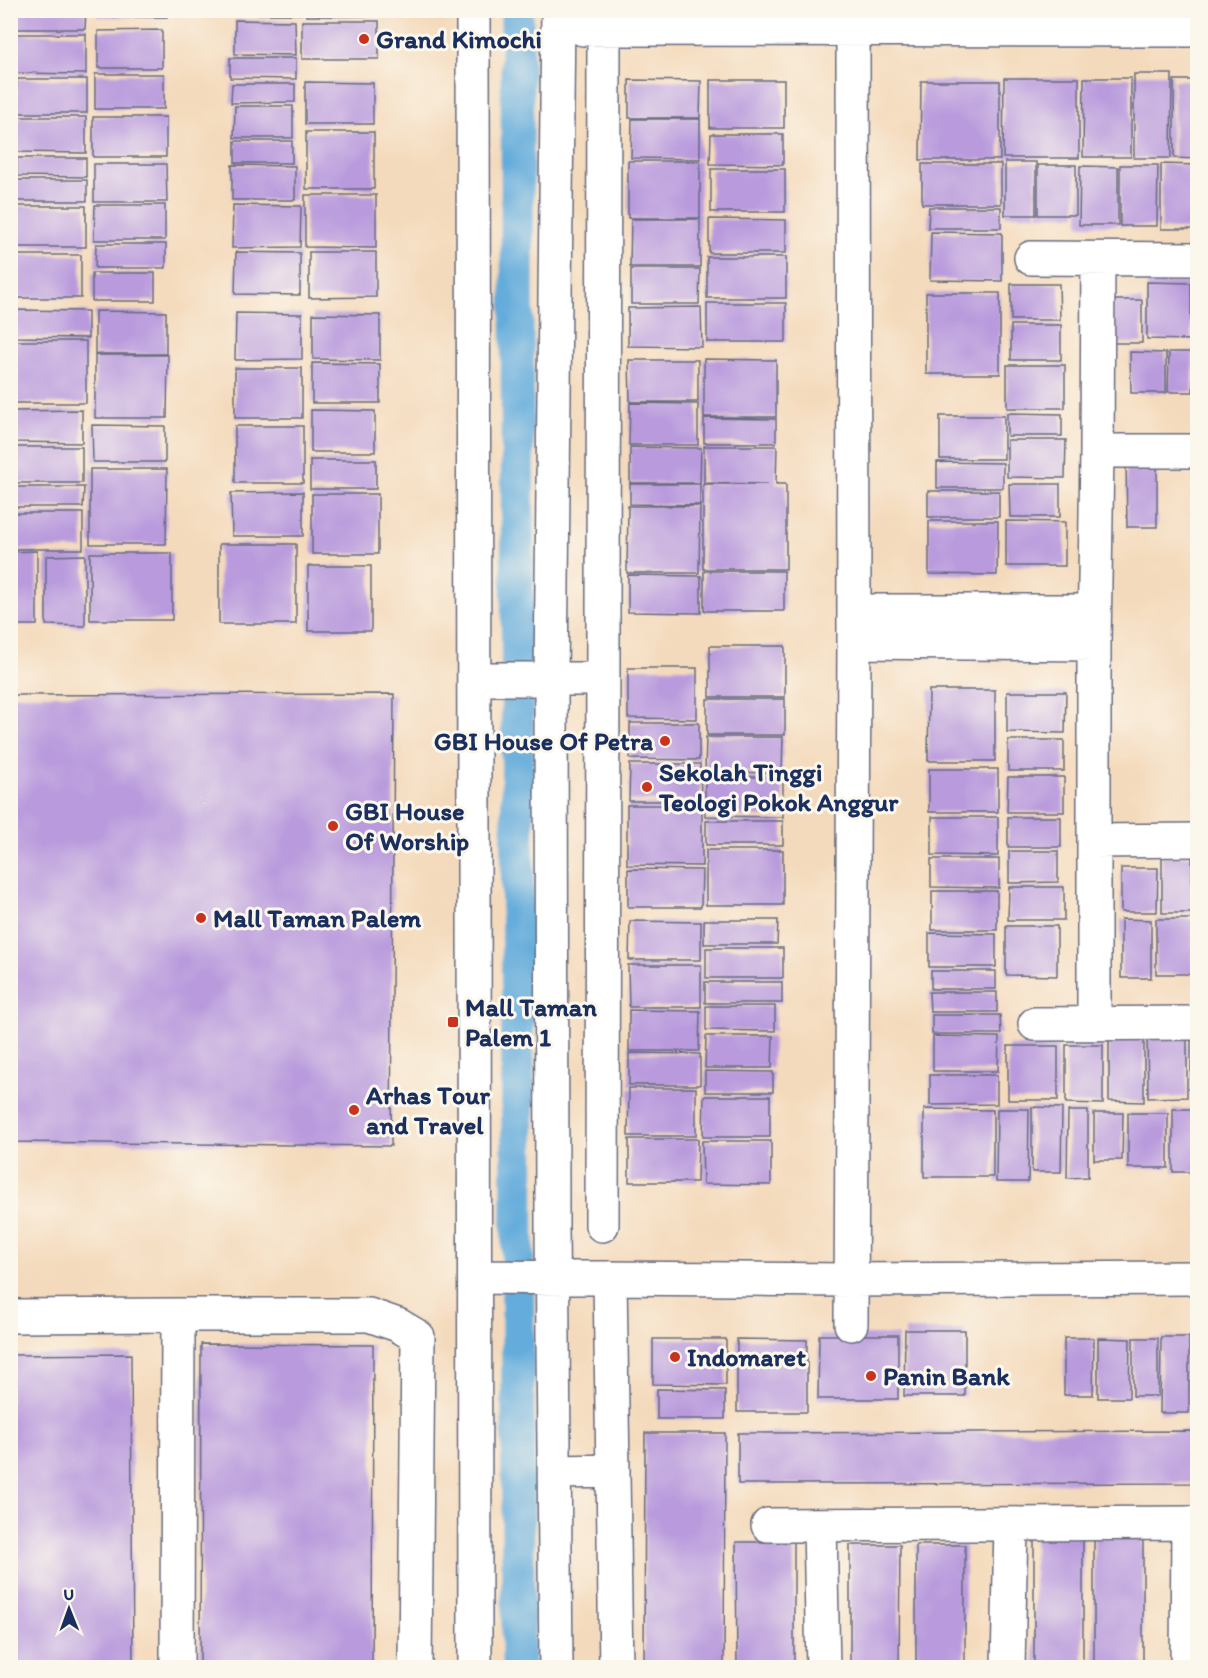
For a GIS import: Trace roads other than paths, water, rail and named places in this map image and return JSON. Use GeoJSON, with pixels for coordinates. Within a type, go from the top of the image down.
{"type":"FeatureCollection","features":[{"type":"Feature","properties":{"kind":"street"},"geometry":{"type":"LineString","coordinates":[[473,10],[485,679],[484,1277],[475,1668]]}},
{"type":"Feature","properties":{"kind":"street"},"geometry":{"type":"LineString","coordinates":[[556,1668],[555,1472],[545,1278],[543,680],[555,329],[558,20],[604,30],[820,19],[853,28],[1197,30]]}},
{"type":"Feature","properties":{"kind":"street"},"geometry":{"type":"LineString","coordinates":[[851,1324],[854,626],[853,28]]}},
{"type":"Feature","properties":{"kind":"street"},"geometry":{"type":"LineString","coordinates":[[602,1226],[604,30]]}},
{"type":"Feature","properties":{"kind":"street"},"geometry":{"type":"LineString","coordinates":[[1031,258],[1197,259]]}},
{"type":"Feature","properties":{"kind":"street"},"geometry":{"type":"LineString","coordinates":[[1094,1024],[1094,644],[1098,259]]}},
{"type":"Feature","properties":{"kind":"street"},"geometry":{"type":"LineString","coordinates":[[555,329],[604,327]]}},
{"type":"Feature","properties":{"kind":"street"},"geometry":{"type":"LineString","coordinates":[[1097,451],[1197,452]]}},
{"type":"Feature","properties":{"kind":"street"},"geometry":{"type":"LineString","coordinates":[[854,626],[1095,611]]}},
{"type":"Feature","properties":{"kind":"street"},"geometry":{"type":"LineString","coordinates":[[854,626],[1094,644]]}},
{"type":"Feature","properties":{"kind":"street"},"geometry":{"type":"LineString","coordinates":[[485,679],[603,679]]}},
{"type":"Feature","properties":{"kind":"street"},"geometry":{"type":"LineString","coordinates":[[1094,841],[1197,840]]}},
{"type":"Feature","properties":{"kind":"street"},"geometry":{"type":"LineString","coordinates":[[1035,1024],[1197,1023]]}},
{"type":"Feature","properties":{"kind":"street"},"geometry":{"type":"LineString","coordinates":[[484,1277],[850,1280],[1197,1278]]}},
{"type":"Feature","properties":{"kind":"street"},"geometry":{"type":"LineString","coordinates":[[610,1278],[616,1668]]}},
{"type":"Feature","properties":{"kind":"street"},"geometry":{"type":"LineString","coordinates":[[177,1668],[178,1315]]}},
{"type":"Feature","properties":{"kind":"street"},"geometry":{"type":"LineString","coordinates":[[10,1316],[369,1315],[398,1325],[417,1337],[416,1668]]}},
{"type":"Feature","properties":{"kind":"street"},"geometry":{"type":"LineString","coordinates":[[555,1472],[612,1471]]}},
{"type":"Feature","properties":{"kind":"street"},"geometry":{"type":"LineString","coordinates":[[768,1525],[1193,1523],[1187,1668]]}},
{"type":"Feature","properties":{"kind":"street"},"geometry":{"type":"LineString","coordinates":[[1008,1668],[1011,1524]]}},
{"type":"Feature","properties":{"kind":"street"},"geometry":{"type":"LineString","coordinates":[[820,1525],[823,1668]]}},
{"type":"Feature","properties":{"kind":"waterway"},"geometry":{"type":"LineString","coordinates":[[517,10],[518,1668]]}},
{"type":"Feature","properties":{"kind":"place","name":"Grand Kimochi"},"geometry":{"type":"Point","coordinates":[364,39]}},
{"type":"Feature","properties":{"kind":"place","name":"GBI House Of Petra"},"geometry":{"type":"Point","coordinates":[665,741]}},
{"type":"Feature","properties":{"kind":"place","name":"Sekolah Tinggi Teologi Pokok Anggur"},"geometry":{"type":"Point","coordinates":[647,787]}},
{"type":"Feature","properties":{"kind":"place","name":"GBI House Of Worship"},"geometry":{"type":"Point","coordinates":[333,826]}},
{"type":"Feature","properties":{"kind":"place","name":"Mall Taman Palem"},"geometry":{"type":"Point","coordinates":[201,918]}},
{"type":"Feature","properties":{"kind":"place","name":"Mall Taman Palem 1"},"geometry":{"type":"Point","coordinates":[453,1022]}},
{"type":"Feature","properties":{"kind":"place","name":"Arhas Tour and Travel"},"geometry":{"type":"Point","coordinates":[354,1110]}},
{"type":"Feature","properties":{"kind":"place","name":"Indomaret"},"geometry":{"type":"Point","coordinates":[675,1357]}},
{"type":"Feature","properties":{"kind":"place","name":"Panin Bank"},"geometry":{"type":"Point","coordinates":[871,1376]}}]}
